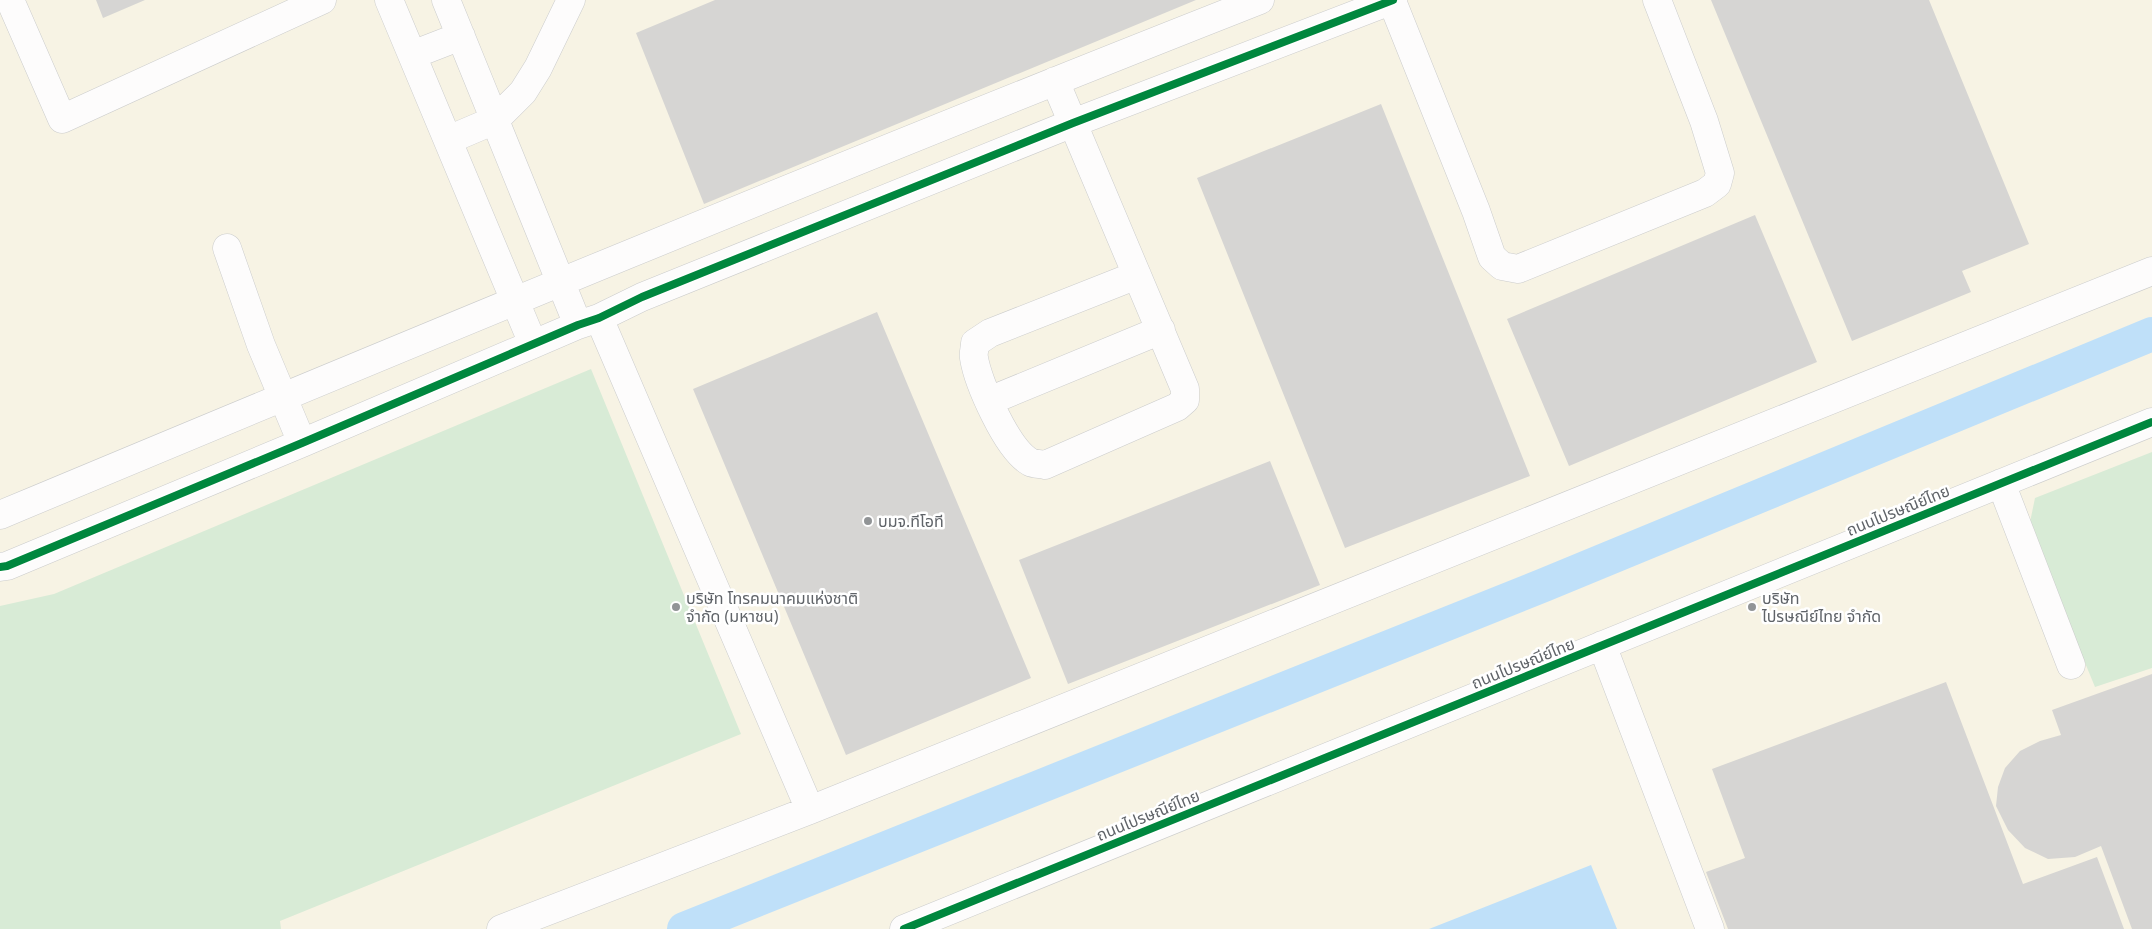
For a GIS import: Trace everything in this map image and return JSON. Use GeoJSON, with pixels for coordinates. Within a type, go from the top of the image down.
{"type":"FeatureCollection","features":[{"type":"Feature","properties":{"kind":"street"},"geometry":{"type":"LineString","coordinates":[[10,0],[62,120],[322,0]]}},
{"type":"Feature","properties":{"kind":"street"},"geometry":{"type":"LineString","coordinates":[[389,0],[533,344]]}},
{"type":"Feature","properties":{"kind":"street"},"geometry":{"type":"LineString","coordinates":[[446,0],[561,280],[588,321],[810,810]]}},
{"type":"Feature","properties":{"kind":"street"},"geometry":{"type":"LineString","coordinates":[[448,140],[495,120],[523,92],[538,68],[571,0]]}},
{"type":"Feature","properties":{"kind":"street"},"geometry":{"type":"LineString","coordinates":[[0,515],[561,280],[1260,0]]}},
{"type":"Feature","properties":{"kind":"street"},"geometry":{"type":"LineString","coordinates":[[2,559],[302,443],[642,297],[1073,123],[1392,0],[1476,210],[1492,257],[1502,266],[1518,269],[1705,193],[1717,184],[1720,173],[1704,121],[1657,0]]}},
{"type":"Feature","properties":{"kind":"street"},"geometry":{"type":"LineString","coordinates":[[412,55],[461,36]]}},
{"type":"Feature","properties":{"kind":"street"},"geometry":{"type":"LineString","coordinates":[[1055,81],[1073,123],[1137,275],[1160,330],[1185,389],[1185,400],[1177,407],[1045,464],[1031,462],[1021,454],[1006,435],[989,401],[973,357],[976,343],[990,333],[1137,275]]}},
{"type":"Feature","properties":{"kind":"street"},"geometry":{"type":"LineString","coordinates":[[227,248],[261,345],[284,396],[302,443]]}},
{"type":"Feature","properties":{"kind":"street"},"geometry":{"type":"LineString","coordinates":[[501,929],[810,810],[2152,271]]}},
{"type":"Feature","properties":{"kind":"street"},"geometry":{"type":"LineString","coordinates":[[989,401],[1160,330]]}},
{"type":"Feature","properties":{"kind":"street","name":"ถนนไปรษณีย์ไทย"},"geometry":{"type":"LineString","coordinates":[[904,929],[2152,422]]}},
{"type":"Feature","properties":{"kind":"street"},"geometry":{"type":"LineString","coordinates":[[2001,483],[2071,665]]}},
{"type":"Feature","properties":{"kind":"street"},"geometry":{"type":"LineString","coordinates":[[1602,645],[1710,929]]}},
{"type":"Feature","properties":{"kind":"shaded area","name":"บริษัท โทรคมนาคมแห่งชาติ จำกัด (มหาชน)"},"geometry":{"type":"Polygon","coordinates":[[[0,0],[2152,0],[2152,929],[0,929],[0,0]]]}},
{"type":"Feature","properties":{"kind":"green space"},"geometry":{"type":"Polygon","coordinates":[[[591,369],[741,734],[280,921],[281,929],[0,929],[0,606],[54,594],[591,369]]]}},
{"type":"Feature","properties":{"kind":"green space"},"geometry":{"type":"Polygon","coordinates":[[[2152,452],[2152,668],[2095,687],[2029,527],[2035,498],[2152,452]]]}},
{"type":"Feature","properties":{"kind":"water"},"geometry":{"type":"Polygon","coordinates":[[[1591,865],[1617,929],[1429,929],[1591,865]]]}},
{"type":"Feature","properties":{"kind":"building"},"geometry":{"type":"Polygon","coordinates":[[[96,0],[145,0],[103,18],[96,0]]]}},
{"type":"Feature","properties":{"kind":"building"},"geometry":{"type":"Polygon","coordinates":[[[715,0],[1196,0],[704,204],[636,33],[715,0]]]}},
{"type":"Feature","properties":{"kind":"building"},"geometry":{"type":"Polygon","coordinates":[[[1711,0],[1929,0],[2029,244],[1962,271],[1971,292],[1852,341],[1711,0]]]}},
{"type":"Feature","properties":{"kind":"building"},"geometry":{"type":"Polygon","coordinates":[[[1381,104],[1530,476],[1345,548],[1197,178],[1381,104]]]}},
{"type":"Feature","properties":{"kind":"building"},"geometry":{"type":"Polygon","coordinates":[[[1755,215],[1817,362],[1569,466],[1507,319],[1755,215]]]}},
{"type":"Feature","properties":{"kind":"building"},"geometry":{"type":"Polygon","coordinates":[[[877,312],[1031,678],[846,755],[693,389],[877,312]]]}},
{"type":"Feature","properties":{"kind":"building"},"geometry":{"type":"Polygon","coordinates":[[[1270,461],[1320,585],[1068,684],[1019,560],[1270,461]]]}},
{"type":"Feature","properties":{"kind":"building"},"geometry":{"type":"Polygon","coordinates":[[[2152,674],[2152,929],[2132,929],[2101,846],[2075,857],[2048,859],[2025,848],[2008,830],[1996,806],[1998,787],[2005,768],[2020,751],[2040,741],[2061,735],[2052,710],[2152,674]]]}},
{"type":"Feature","properties":{"kind":"building"},"geometry":{"type":"Polygon","coordinates":[[[1946,682],[2023,884],[2097,857],[2124,929],[1728,929],[1706,872],[1745,858],[1712,769],[1946,682]]]}},
{"type":"Feature","properties":{"kind":"waterway"},"geometry":{"type":"LineString","coordinates":[[684,929],[1544,585],[2152,334]]}},
{"type":"Feature","properties":{"kind":"cycle path"},"geometry":{"type":"LineString","coordinates":[[0,567],[7,566],[302,443],[578,325],[599,318],[642,297],[1073,123],[1393,0]]}},
{"type":"Feature","properties":{"kind":"cycle path"},"geometry":{"type":"LineString","coordinates":[[904,929],[2152,422]]}},
{"type":"Feature","properties":{"kind":"place","name":"บมจ.ทีโอที"},"geometry":{"type":"Point","coordinates":[868,521]}},
{"type":"Feature","properties":{"kind":"place","name":"บริษัท โทรคมนาคมแห่งชาติ จำกัด (มหาชน)"},"geometry":{"type":"Point","coordinates":[676,607]}},
{"type":"Feature","properties":{"kind":"place","name":"บริษัท ไปรษณีย์ไทย จำกัด"},"geometry":{"type":"Point","coordinates":[1752,607]}}]}
